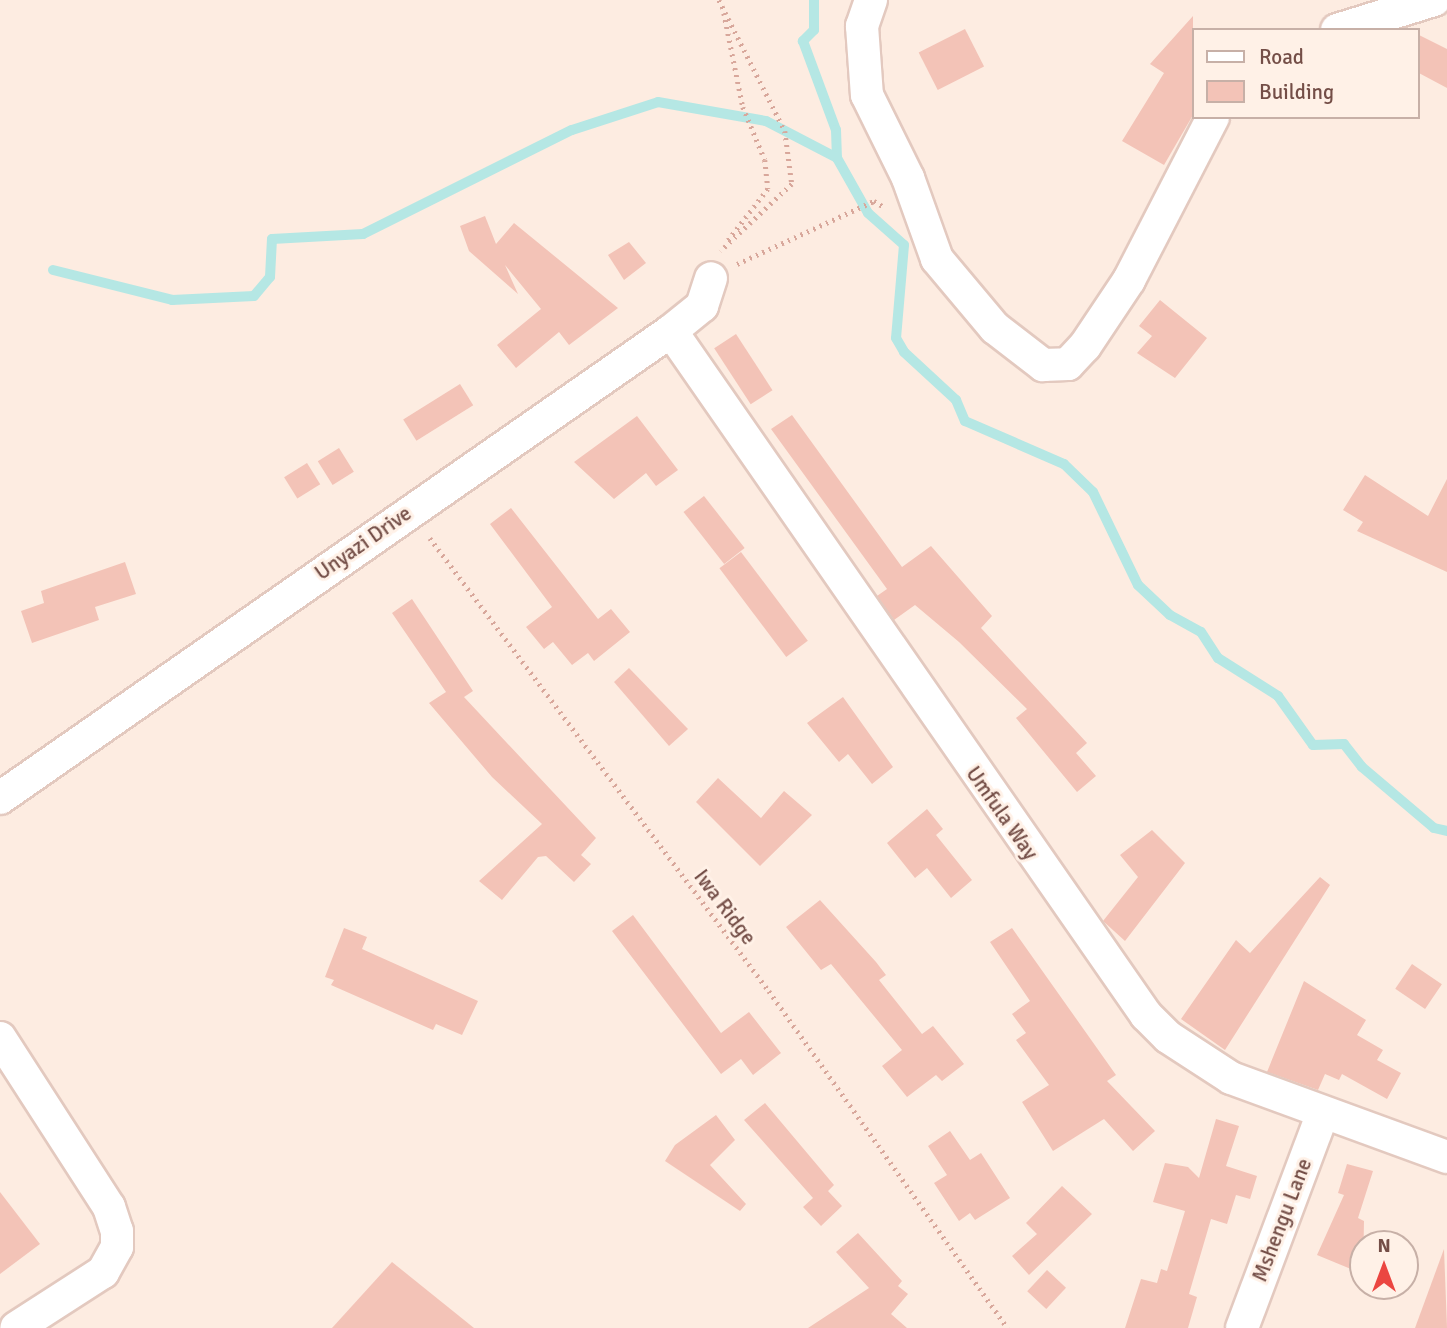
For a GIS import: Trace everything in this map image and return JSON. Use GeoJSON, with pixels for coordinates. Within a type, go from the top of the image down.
{"type":"FeatureCollection","features":[{"type":"Feature","properties":{"kind":"street"},"geometry":{"type":"LineString","coordinates":[[871,0],[862,26],[867,95],[908,178],[937,259],[995,328],[1043,365],[1068,364],[1085,346],[1129,280],[1212,119]]}},
{"type":"Feature","properties":{"kind":"street"},"geometry":{"type":"LineString","coordinates":[[1343,28],[1434,0]]}},
{"type":"Feature","properties":{"kind":"street","name":"Unyazi Drive"},"geometry":{"type":"LineString","coordinates":[[0,797],[409,510],[671,331],[702,306],[716,264]]}},
{"type":"Feature","properties":{"kind":"street","name":"Umfula Way"},"geometry":{"type":"LineString","coordinates":[[671,331],[1146,1014],[1168,1037],[1231,1078],[1447,1157]]}},
{"type":"Feature","properties":{"kind":"street"},"geometry":{"type":"LineString","coordinates":[[0,1038],[109,1207],[117,1231],[117,1247],[103,1272],[16,1328]]}},
{"type":"Feature","properties":{"kind":"street","name":"Mshengu Lane"},"geometry":{"type":"LineString","coordinates":[[1242,1328],[1323,1113]]}},
{"type":"Feature","properties":{"kind":"path"},"geometry":{"type":"LineString","coordinates":[[716,264],[792,184],[785,131],[719,0]]}},
{"type":"Feature","properties":{"kind":"path"},"geometry":{"type":"LineString","coordinates":[[716,264],[768,189],[754,133],[743,107],[724,8]]}},
{"type":"Feature","properties":{"kind":"path"},"geometry":{"type":"LineString","coordinates":[[716,264],[874,201]]}},
{"type":"Feature","properties":{"kind":"path","name":"Iwa Ridge"},"geometry":{"type":"LineString","coordinates":[[409,510],[769,991],[1008,1328]]}},
{"type":"Feature","properties":{"kind":"building"},"geometry":{"type":"Polygon","coordinates":[[[1193,16],[1192,117],[1164,165],[1122,141],[1164,73],[1150,64],[1193,16]]]}},
{"type":"Feature","properties":{"kind":"building"},"geometry":{"type":"Polygon","coordinates":[[[965,29],[984,66],[938,90],[919,53],[965,29]]]}},
{"type":"Feature","properties":{"kind":"building"},"geometry":{"type":"Polygon","coordinates":[[[1419,35],[1447,49],[1447,88],[1419,73],[1419,35]]]}},
{"type":"Feature","properties":{"kind":"building"},"geometry":{"type":"Polygon","coordinates":[[[485,216],[496,244],[514,223],[618,308],[569,345],[559,332],[516,368],[497,345],[541,309],[505,265],[518,294],[469,251],[460,226],[485,216]]]}},
{"type":"Feature","properties":{"kind":"building"},"geometry":{"type":"Polygon","coordinates":[[[629,242],[646,263],[624,280],[608,255],[629,242]]]}},
{"type":"Feature","properties":{"kind":"building"},"geometry":{"type":"Polygon","coordinates":[[[1160,300],[1207,338],[1175,378],[1137,353],[1152,336],[1139,326],[1160,300]]]}},
{"type":"Feature","properties":{"kind":"building"},"geometry":{"type":"Polygon","coordinates":[[[736,334],[772,390],[751,404],[714,348],[736,334]]]}},
{"type":"Feature","properties":{"kind":"building"},"geometry":{"type":"Polygon","coordinates":[[[460,384],[473,405],[416,441],[403,420],[460,384]]]}},
{"type":"Feature","properties":{"kind":"building"},"geometry":{"type":"Polygon","coordinates":[[[792,415],[902,567],[931,546],[992,616],[981,628],[1087,743],[1076,753],[1096,776],[1077,792],[1016,718],[1027,709],[959,642],[915,605],[894,620],[877,596],[887,589],[771,429],[792,415]]]}},
{"type":"Feature","properties":{"kind":"building"},"geometry":{"type":"Polygon","coordinates":[[[637,416],[678,470],[656,486],[646,473],[614,499],[574,462],[637,416]]]}},
{"type":"Feature","properties":{"kind":"building"},"geometry":{"type":"Polygon","coordinates":[[[339,448],[354,472],[333,485],[318,461],[339,448]]]}},
{"type":"Feature","properties":{"kind":"building"},"geometry":{"type":"Polygon","coordinates":[[[307,463],[320,484],[297,499],[284,477],[307,463]]]}},
{"type":"Feature","properties":{"kind":"building"},"geometry":{"type":"Polygon","coordinates":[[[1365,475],[1428,516],[1447,479],[1447,572],[1357,531],[1363,522],[1343,510],[1365,475]]]}},
{"type":"Feature","properties":{"kind":"building"},"geometry":{"type":"Polygon","coordinates":[[[704,496],[745,548],[724,564],[684,512],[704,496]]]}},
{"type":"Feature","properties":{"kind":"building"},"geometry":{"type":"Polygon","coordinates":[[[511,508],[598,619],[611,609],[630,632],[594,661],[588,653],[572,665],[553,642],[544,649],[526,627],[552,607],[490,524],[511,508]]]}},
{"type":"Feature","properties":{"kind":"building"},"geometry":{"type":"Polygon","coordinates":[[[741,552],[808,641],[786,657],[719,568],[741,552]]]}},
{"type":"Feature","properties":{"kind":"building"},"geometry":{"type":"Polygon","coordinates":[[[125,562],[136,594],[95,607],[99,620],[32,643],[21,611],[44,603],[41,591],[125,562]]]}},
{"type":"Feature","properties":{"kind":"building"},"geometry":{"type":"Polygon","coordinates":[[[412,599],[473,691],[464,697],[596,838],[581,855],[591,864],[574,882],[546,856],[538,857],[502,900],[479,881],[542,824],[492,777],[429,703],[446,692],[392,613],[412,599]]]}},
{"type":"Feature","properties":{"kind":"building"},"geometry":{"type":"Polygon","coordinates":[[[629,668],[688,729],[669,746],[614,682],[629,668]]]}},
{"type":"Feature","properties":{"kind":"building"},"geometry":{"type":"Polygon","coordinates":[[[843,697],[893,767],[872,784],[848,754],[839,762],[807,723],[843,697]]]}},
{"type":"Feature","properties":{"kind":"building"},"geometry":{"type":"Polygon","coordinates":[[[718,778],[761,818],[784,791],[812,815],[760,866],[696,802],[718,778]]]}},
{"type":"Feature","properties":{"kind":"building"},"geometry":{"type":"Polygon","coordinates":[[[927,809],[943,829],[936,835],[972,880],[951,898],[927,868],[915,878],[887,843],[927,809]]]}},
{"type":"Feature","properties":{"kind":"building"},"geometry":{"type":"Polygon","coordinates":[[[1152,830],[1185,863],[1125,941],[1103,921],[1138,877],[1120,855],[1152,830]]]}},
{"type":"Feature","properties":{"kind":"building"},"geometry":{"type":"Polygon","coordinates":[[[1320,877],[1330,885],[1225,1050],[1181,1019],[1236,940],[1250,953],[1320,877]]]}},
{"type":"Feature","properties":{"kind":"building"},"geometry":{"type":"Polygon","coordinates":[[[820,900],[886,975],[879,980],[922,1034],[933,1026],[964,1064],[942,1081],[936,1075],[907,1097],[882,1066],[902,1050],[831,964],[821,970],[786,927],[820,900]]]}},
{"type":"Feature","properties":{"kind":"building"},"geometry":{"type":"Polygon","coordinates":[[[633,915],[721,1033],[749,1012],[781,1053],[753,1075],[741,1059],[721,1074],[612,931],[633,915]]]}},
{"type":"Feature","properties":{"kind":"building"},"geometry":{"type":"Polygon","coordinates":[[[344,928],[367,937],[362,949],[478,1001],[462,1035],[436,1024],[433,1030],[331,985],[334,980],[325,977],[344,928]]]}},
{"type":"Feature","properties":{"kind":"building"},"geometry":{"type":"Polygon","coordinates":[[[1012,928],[1116,1075],[1107,1081],[1155,1131],[1133,1151],[1104,1119],[1053,1151],[1022,1102],[1049,1085],[1016,1040],[1026,1033],[1012,1014],[1030,1001],[990,942],[1012,928]]]}},
{"type":"Feature","properties":{"kind":"building"},"geometry":{"type":"Polygon","coordinates":[[[1412,964],[1442,984],[1425,1009],[1395,989],[1412,964]]]}},
{"type":"Feature","properties":{"kind":"building"},"geometry":{"type":"Polygon","coordinates":[[[1304,981],[1366,1020],[1357,1035],[1383,1050],[1377,1060],[1401,1073],[1387,1099],[1342,1074],[1339,1080],[1325,1074],[1318,1090],[1267,1072],[1304,981]]]}},
{"type":"Feature","properties":{"kind":"building"},"geometry":{"type":"Polygon","coordinates":[[[765,1103],[834,1185],[828,1191],[842,1206],[821,1226],[803,1207],[813,1198],[744,1120],[765,1103]]]}},
{"type":"Feature","properties":{"kind":"building"},"geometry":{"type":"Polygon","coordinates":[[[716,1115],[735,1140],[710,1165],[746,1204],[740,1211],[665,1161],[675,1145],[716,1115]]]}},
{"type":"Feature","properties":{"kind":"building"},"geometry":{"type":"Polygon","coordinates":[[[1216,1119],[1239,1126],[1226,1166],[1257,1176],[1250,1199],[1236,1195],[1227,1224],[1211,1219],[1189,1294],[1197,1297],[1188,1328],[1125,1328],[1141,1279],[1157,1283],[1161,1269],[1167,1271],[1185,1211],[1153,1202],[1165,1163],[1188,1167],[1199,1178],[1216,1119]]]}},
{"type":"Feature","properties":{"kind":"building"},"geometry":{"type":"Polygon","coordinates":[[[950,1131],[970,1160],[981,1153],[1010,1198],[975,1220],[970,1213],[959,1221],[934,1183],[947,1175],[928,1146],[950,1131]]]}},
{"type":"Feature","properties":{"kind":"building"},"geometry":{"type":"Polygon","coordinates":[[[1347,1164],[1373,1171],[1358,1218],[1364,1221],[1364,1230],[1349,1230],[1349,1268],[1317,1255],[1344,1195],[1338,1193],[1347,1164]]]}},
{"type":"Feature","properties":{"kind":"building"},"geometry":{"type":"Polygon","coordinates":[[[1062,1186],[1092,1214],[1029,1275],[1012,1256],[1037,1234],[1026,1223],[1062,1186]]]}},
{"type":"Feature","properties":{"kind":"building"},"geometry":{"type":"Polygon","coordinates":[[[0,1192],[40,1244],[0,1274],[0,1192]]]}},
{"type":"Feature","properties":{"kind":"building"},"geometry":{"type":"Polygon","coordinates":[[[858,1233],[902,1281],[898,1286],[908,1294],[891,1314],[907,1328],[808,1328],[869,1288],[836,1252],[858,1233]]]}},
{"type":"Feature","properties":{"kind":"building"},"geometry":{"type":"Polygon","coordinates":[[[1444,1249],[1447,1328],[1415,1328],[1444,1249]]]}},
{"type":"Feature","properties":{"kind":"building"},"geometry":{"type":"Polygon","coordinates":[[[392,1262],[474,1328],[332,1328],[392,1262]]]}},
{"type":"Feature","properties":{"kind":"building"},"geometry":{"type":"Polygon","coordinates":[[[1047,1270],[1066,1288],[1046,1309],[1027,1291],[1047,1270]]]}},
{"type":"Feature","properties":{"kind":"waterway"},"geometry":{"type":"LineString","coordinates":[[814,0],[814,30],[803,41],[836,130],[837,158],[868,213],[904,245],[896,338],[904,352],[956,400],[965,421],[1064,464],[1093,492],[1138,585],[1170,615],[1201,632],[1218,658],[1278,696],[1313,745],[1344,744],[1362,767],[1434,828],[1447,831]]}},
{"type":"Feature","properties":{"kind":"waterway"},"geometry":{"type":"LineString","coordinates":[[53,270],[172,300],[254,296],[270,277],[272,239],[363,234],[572,130],[658,102],[766,121],[837,158]]}}]}
